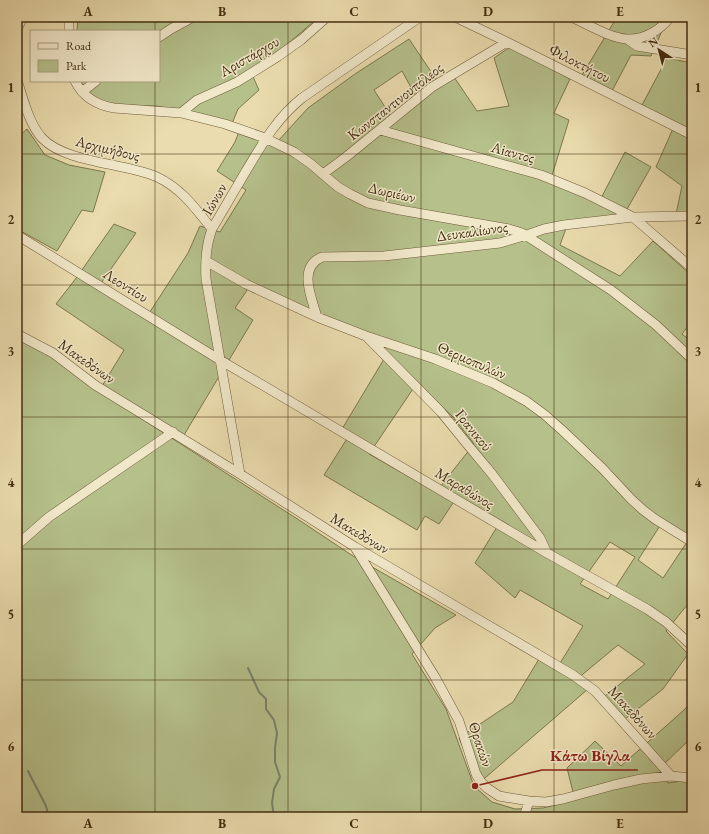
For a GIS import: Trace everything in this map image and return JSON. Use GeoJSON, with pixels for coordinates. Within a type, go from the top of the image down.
{"type":"FeatureCollection","features":[{"type":"Feature","properties":{"kind":"street"},"geometry":{"type":"LineString","coordinates":[[17,29],[23,17]]}},
{"type":"Feature","properties":{"kind":"street"},"geometry":{"type":"LineString","coordinates":[[69,17],[69,30]]}},
{"type":"Feature","properties":{"kind":"street"},"geometry":{"type":"LineString","coordinates":[[160,36],[170,29],[193,17]]}},
{"type":"Feature","properties":{"kind":"street","name":"Αριστάρχου"},"geometry":{"type":"LineString","coordinates":[[181,113],[197,100],[237,82],[277,57],[327,17]]}},
{"type":"Feature","properties":{"kind":"street","name":"Ιώνων"},"geometry":{"type":"LineString","coordinates":[[240,474],[206,284],[205,270],[208,242],[212,229],[265,138],[281,117],[298,101],[420,17]]}},
{"type":"Feature","properties":{"kind":"street","name":"Φιλοκτήτου"},"geometry":{"type":"LineString","coordinates":[[456,17],[692,135]]}},
{"type":"Feature","properties":{"kind":"street"},"geometry":{"type":"LineString","coordinates":[[571,17],[606,33],[627,39],[636,46],[692,55]]}},
{"type":"Feature","properties":{"kind":"street"},"geometry":{"type":"LineString","coordinates":[[627,39],[641,37],[655,32],[670,17]]}},
{"type":"Feature","properties":{"kind":"street","name":"Κωνσταντινουπόλεος"},"geometry":{"type":"LineString","coordinates":[[323,174],[380,130],[432,86],[507,42]]}},
{"type":"Feature","properties":{"kind":"street","name":"Αρχιμήδους"},"geometry":{"type":"LineString","coordinates":[[17,80],[33,124],[45,142],[54,148],[69,154],[138,170],[162,179],[177,189],[212,229]]}},
{"type":"Feature","properties":{"kind":"street","name":"Δωριέων"},"geometry":{"type":"LineString","coordinates":[[75,82],[82,92],[92,101],[106,106],[114,108],[181,113],[225,124],[265,138],[300,156],[344,191],[368,203],[514,230],[527,236],[611,290],[656,325],[692,359]]}},
{"type":"Feature","properties":{"kind":"street"},"geometry":{"type":"LineString","coordinates":[[82,92],[95,82]]}},
{"type":"Feature","properties":{"kind":"street","name":"Aiαντος"},"geometry":{"type":"LineString","coordinates":[[380,130],[541,175],[585,193],[633,217]]}},
{"type":"Feature","properties":{"kind":"street","name":"Δευκαλίωνος"},"geometry":{"type":"LineString","coordinates":[[317,317],[310,292],[308,273],[316,259],[322,257],[384,256],[500,243],[527,236],[544,229],[564,225],[633,217],[692,216]]}},
{"type":"Feature","properties":{"kind":"street"},"geometry":{"type":"LineString","coordinates":[[633,217],[692,268]]}},
{"type":"Feature","properties":{"kind":"street","name":"Λεοντίου"},"geometry":{"type":"LineString","coordinates":[[17,235],[220,360]]}},
{"type":"Feature","properties":{"kind":"street","name":"Θερμοπυλών"},"geometry":{"type":"LineString","coordinates":[[206,261],[246,284],[317,317],[366,336],[435,359],[493,383],[526,401],[563,431],[643,510],[692,542]]}},
{"type":"Feature","properties":{"kind":"street","name":"Μακεδόνων"},"geometry":{"type":"LineString","coordinates":[[17,334],[54,352],[95,385],[173,432],[355,547],[573,674],[595,691],[671,776]]}},
{"type":"Feature","properties":{"kind":"street","name":"Γρανικού"},"geometry":{"type":"LineString","coordinates":[[366,336],[441,412],[492,474],[540,538],[546,553]]}},
{"type":"Feature","properties":{"kind":"street","name":"Μαραθώνος"},"geometry":{"type":"LineString","coordinates":[[220,360],[546,553],[654,613],[692,646]]}},
{"type":"Feature","properties":{"kind":"street"},"geometry":{"type":"LineString","coordinates":[[17,545],[50,517],[173,432]]}},
{"type":"Feature","properties":{"kind":"street","name":"Θρακών"},"geometry":{"type":"LineString","coordinates":[[355,547],[435,676],[459,721],[476,774],[487,788],[499,796],[546,802],[563,799],[614,784],[641,779],[671,776],[692,778]]}},
{"type":"Feature","properties":{"kind":"street"},"geometry":{"type":"LineString","coordinates":[[524,817],[529,801]]}},
{"type":"Feature","properties":{"kind":"green space"},"geometry":{"type":"Polygon","coordinates":[[[78,17],[257,17],[260,20],[262,17],[318,17],[286,45],[250,70],[259,90],[238,109],[231,126],[157,106],[115,106],[93,97],[81,82],[160,82],[160,30],[77,30],[78,17]]]}},
{"type":"Feature","properties":{"kind":"green space"},"geometry":{"type":"Polygon","coordinates":[[[617,17],[668,17],[651,56],[631,55],[612,91],[582,75],[617,17]]]}},
{"type":"Feature","properties":{"kind":"green space"},"geometry":{"type":"Polygon","coordinates":[[[409,39],[438,82],[454,77],[477,111],[509,106],[494,58],[510,47],[570,79],[554,113],[569,120],[550,182],[580,193],[598,204],[625,152],[651,167],[622,218],[568,223],[560,245],[620,276],[653,241],[692,276],[692,321],[682,334],[692,342],[692,599],[666,631],[688,654],[663,689],[625,719],[605,696],[645,664],[618,645],[577,679],[588,689],[478,784],[459,738],[513,702],[539,659],[557,668],[583,626],[520,590],[515,598],[475,563],[500,522],[457,497],[439,524],[425,516],[417,530],[324,475],[350,434],[342,429],[387,354],[375,336],[312,313],[252,283],[235,308],[253,320],[181,440],[111,399],[353,556],[456,615],[435,628],[412,654],[446,709],[474,786],[492,802],[515,809],[543,808],[575,800],[567,768],[595,741],[621,766],[684,710],[692,701],[692,737],[659,769],[668,783],[682,781],[692,782],[692,817],[17,817],[17,339],[49,354],[99,391],[124,350],[56,304],[114,224],[136,233],[97,289],[146,318],[188,253],[200,226],[220,232],[246,190],[217,171],[235,142],[240,129],[278,141],[308,108],[355,74],[409,39]],[[402,71],[374,90],[394,121],[419,102],[402,71]],[[417,383],[369,454],[436,492],[474,444],[452,416],[417,383]],[[663,521],[638,560],[663,578],[691,536],[663,521]],[[610,542],[580,584],[608,599],[635,557],[610,542]]]}},
{"type":"Feature","properties":{"kind":"green space"},"geometry":{"type":"Polygon","coordinates":[[[667,58],[692,63],[692,214],[676,214],[682,186],[656,167],[675,124],[641,107],[667,58]]]}},
{"type":"Feature","properties":{"kind":"green space"},"geometry":{"type":"Polygon","coordinates":[[[27,129],[45,155],[69,165],[105,172],[93,212],[82,210],[57,251],[17,229],[17,138],[27,129]]]}},
{"type":"Feature","properties":{"kind":"waterway"},"geometry":{"type":"LineString","coordinates":[[248,668],[259,692],[266,699],[266,709],[274,720],[277,733],[275,762],[280,777],[274,789],[272,803],[274,817]]}},
{"type":"Feature","properties":{"kind":"waterway"},"geometry":{"type":"LineString","coordinates":[[28,771],[46,806],[49,817]]}},
{"type":"Feature","properties":{"kind":"place","name":"Κάτω Βίγλα"},"geometry":{"type":"Point","coordinates":[475,786]}}]}
